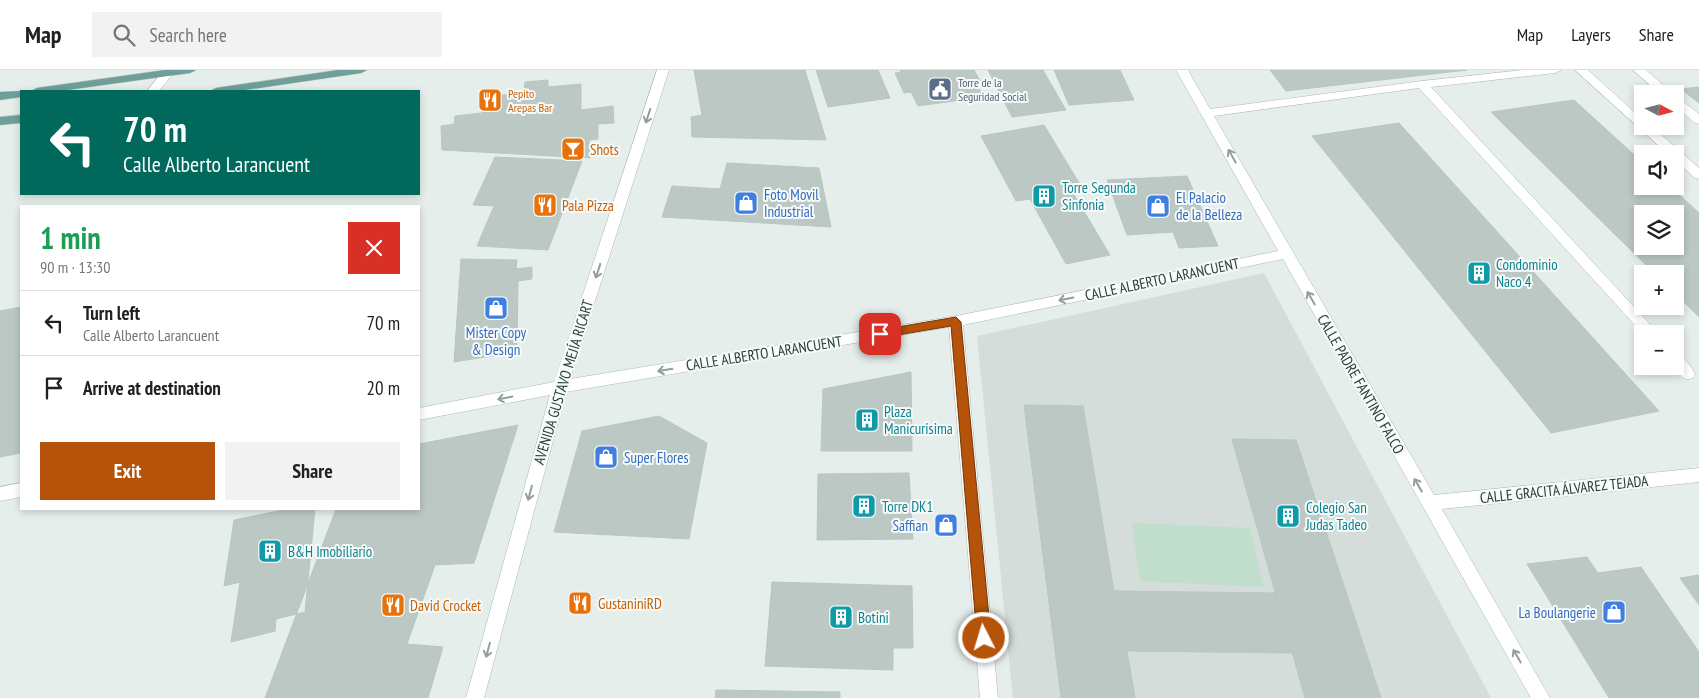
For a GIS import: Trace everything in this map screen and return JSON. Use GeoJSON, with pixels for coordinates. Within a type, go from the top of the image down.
{"type":"FeatureCollection","features":[{"type":"Feature","properties":{"kind":"main road"},"geometry":{"type":"LineString","coordinates":[[44,90],[190,70]]}},
{"type":"Feature","properties":{"kind":"main road"},"geometry":{"type":"LineString","coordinates":[[223,90],[361,70]]}},
{"type":"Feature","properties":{"kind":"main road"},"geometry":{"type":"LineString","coordinates":[[0,96],[20,94]]}},
{"type":"Feature","properties":{"kind":"main road"},"geometry":{"type":"LineString","coordinates":[[0,121],[20,118]]}},
{"type":"Feature","properties":{"kind":"street","name":"AVENIDA GUSTAVO MEJÍA RICART"},"geometry":{"type":"LineString","coordinates":[[475,698],[560,387],[663,70]]}},
{"type":"Feature","properties":{"kind":"street","name":"CALLE PADRE FANTINO FALCO"},"geometry":{"type":"LineString","coordinates":[[1182,70],[1208,113],[1285,254],[1541,698]]}},
{"type":"Feature","properties":{"kind":"street"},"geometry":{"type":"LineString","coordinates":[[1208,113],[1422,84],[1555,70]]}},
{"type":"Feature","properties":{"kind":"street"},"geometry":{"type":"LineString","coordinates":[[1581,70],[1634,118]]}},
{"type":"Feature","properties":{"kind":"street"},"geometry":{"type":"LineString","coordinates":[[1639,70],[1656,85]]}},
{"type":"Feature","properties":{"kind":"street"},"geometry":{"type":"LineString","coordinates":[[154,90],[169,72]]}},
{"type":"Feature","properties":{"kind":"street"},"geometry":{"type":"LineString","coordinates":[[1422,84],[1644,325]]}},
{"type":"Feature","properties":{"kind":"street"},"geometry":{"type":"LineString","coordinates":[[1684,108],[1699,120]]}},
{"type":"Feature","properties":{"kind":"street"},"geometry":{"type":"LineString","coordinates":[[1653,135],[1699,175]]}},
{"type":"Feature","properties":{"kind":"street","name":"CALLE ALBERTO LARANCUENT"},"geometry":{"type":"LineString","coordinates":[[420,414],[560,387],[956,322],[1285,254]]}},
{"type":"Feature","properties":{"kind":"street"},"geometry":{"type":"LineString","coordinates":[[956,322],[989,698]]}},
{"type":"Feature","properties":{"kind":"street"},"geometry":{"type":"LineString","coordinates":[[1684,369],[1688,374]]}},
{"type":"Feature","properties":{"kind":"street","name":"CALLE GRACITA ÁLVAREZ TEJADA"},"geometry":{"type":"LineString","coordinates":[[1429,503],[1699,475]]}},
{"type":"Feature","properties":{"kind":"street"},"geometry":{"type":"LineString","coordinates":[[0,494],[20,490]]}},
{"type":"Feature","properties":{"kind":"shaded area"},"geometry":{"type":"Polygon","coordinates":[[[1264,273],[1491,698],[1013,698],[977,336],[1264,273]]]}},
{"type":"Feature","properties":{"kind":"green space"},"geometry":{"type":"Polygon","coordinates":[[[1132,523],[1250,528],[1263,587],[1140,581],[1132,523]]]}},
{"type":"Feature","properties":{"kind":"building"},"geometry":{"type":"Polygon","coordinates":[[[694,70],[805,70],[826,140],[692,137],[691,117],[702,115],[694,70]]]}},
{"type":"Feature","properties":{"kind":"building"},"geometry":{"type":"Polygon","coordinates":[[[816,70],[878,70],[890,98],[828,107],[816,70]]]}},
{"type":"Feature","properties":{"kind":"building","name":"Torre de la Seguridad Social"},"geometry":{"type":"Polygon","coordinates":[[[900,70],[974,70],[982,84],[977,85],[983,97],[918,106],[911,92],[904,93],[895,73],[901,72],[900,70]]]}},
{"type":"Feature","properties":{"kind":"building"},"geometry":{"type":"Polygon","coordinates":[[[988,70],[1043,70],[1066,110],[1012,117],[988,70]]]}},
{"type":"Feature","properties":{"kind":"building"},"geometry":{"type":"Polygon","coordinates":[[[1054,70],[1120,70],[1134,100],[1069,105],[1054,70]]]}},
{"type":"Feature","properties":{"kind":"building"},"geometry":{"type":"Polygon","coordinates":[[[1270,70],[1467,70],[1286,91],[1270,70]]]}},
{"type":"Feature","properties":{"kind":"building"},"geometry":{"type":"Polygon","coordinates":[[[548,80],[548,87],[581,84],[581,110],[613,106],[614,123],[598,124],[598,139],[589,140],[590,158],[442,150],[441,126],[454,124],[455,116],[482,113],[483,97],[524,93],[525,82],[548,80]]]}},
{"type":"Feature","properties":{"kind":"building"},"geometry":{"type":"Polygon","coordinates":[[[1699,87],[1699,103],[1684,91],[1684,89],[1699,87]]]}},
{"type":"Feature","properties":{"kind":"building"},"geometry":{"type":"Polygon","coordinates":[[[1574,100],[1634,155],[1634,195],[1680,195],[1699,213],[1699,317],[1684,302],[1684,265],[1646,265],[1636,255],[1684,255],[1684,205],[1634,205],[1634,253],[1491,112],[1574,100]]]}},
{"type":"Feature","properties":{"kind":"building","name":"Condominio Naco 4"},"geometry":{"type":"Polygon","coordinates":[[[1399,123],[1659,411],[1551,433],[1312,136],[1399,123]]]}},
{"type":"Feature","properties":{"kind":"building","name":"Torre Segunda Sinfonia"},"geometry":{"type":"Polygon","coordinates":[[[1044,125],[1084,191],[1073,193],[1110,255],[1066,264],[1030,199],[1016,201],[981,136],[1044,125]]]}},
{"type":"Feature","properties":{"kind":"building"},"geometry":{"type":"Polygon","coordinates":[[[495,157],[582,161],[548,250],[477,246],[494,206],[473,205],[495,157]]]}},
{"type":"Feature","properties":{"kind":"building","name":"Foto Movil Industrial"},"geometry":{"type":"Polygon","coordinates":[[[727,163],[819,168],[831,227],[662,217],[672,186],[720,189],[727,163]]]}},
{"type":"Feature","properties":{"kind":"building","name":"El Palacio de la Belleza"},"geometry":{"type":"Polygon","coordinates":[[[1187,176],[1218,246],[1179,248],[1173,232],[1127,235],[1107,180],[1187,176]]]}},
{"type":"Feature","properties":{"kind":"building"},"geometry":{"type":"Polygon","coordinates":[[[461,259],[517,260],[516,269],[532,267],[532,279],[518,281],[517,352],[454,362],[461,259]]]}},
{"type":"Feature","properties":{"kind":"building"},"geometry":{"type":"Polygon","coordinates":[[[20,307],[20,453],[0,457],[0,311],[20,307]]]}},
{"type":"Feature","properties":{"kind":"building","name":"Plaza Manicurisima"},"geometry":{"type":"Polygon","coordinates":[[[911,372],[912,451],[821,451],[823,389],[911,372]]]}},
{"type":"Feature","properties":{"kind":"building"},"geometry":{"type":"Polygon","coordinates":[[[1024,405],[1083,406],[1114,591],[1275,593],[1293,653],[1127,651],[1135,698],[1061,698],[1024,405]]]}},
{"type":"Feature","properties":{"kind":"building"},"geometry":{"type":"Polygon","coordinates":[[[659,416],[707,443],[689,539],[554,532],[582,431],[659,416]]]}},
{"type":"Feature","properties":{"kind":"building"},"geometry":{"type":"Polygon","coordinates":[[[518,425],[474,563],[435,565],[407,644],[443,647],[428,698],[265,698],[336,510],[420,510],[420,444],[518,425]]]}},
{"type":"Feature","properties":{"kind":"building","name":"Colegio San Judas Tadeo"},"geometry":{"type":"Polygon","coordinates":[[[1232,439],[1296,440],[1381,698],[1305,698],[1232,439]]]}},
{"type":"Feature","properties":{"kind":"building","name":"Torre DK1"},"geometry":{"type":"Polygon","coordinates":[[[909,473],[913,539],[817,540],[818,474],[909,473]]]}},
{"type":"Feature","properties":{"kind":"building","name":"B&H Imobiliario"},"geometry":{"type":"Polygon","coordinates":[[[283,510],[315,510],[305,612],[276,619],[275,631],[231,642],[240,582],[224,586],[234,520],[283,510]]]}},
{"type":"Feature","properties":{"kind":"building","name":"La Boulangerie"},"geometry":{"type":"Polygon","coordinates":[[[1587,557],[1598,573],[1641,567],[1699,652],[1699,698],[1609,698],[1527,564],[1587,557]]]}},
{"type":"Feature","properties":{"kind":"building"},"geometry":{"type":"Polygon","coordinates":[[[1699,575],[1699,605],[1680,578],[1699,575]]]}},
{"type":"Feature","properties":{"kind":"building","name":"Botini"},"geometry":{"type":"Polygon","coordinates":[[[772,582],[912,586],[913,648],[893,648],[893,670],[765,666],[772,582]]]}},
{"type":"Feature","properties":{"kind":"building"},"geometry":{"type":"Polygon","coordinates":[[[716,690],[840,692],[840,698],[715,698],[716,690]]]}},
{"type":"Feature","properties":{"kind":"place","name":"Torre de la Seguridad Social"},"geometry":{"type":"Point","coordinates":[940,89]}},
{"type":"Feature","properties":{"kind":"place","name":"Pepito Arepas Bar"},"geometry":{"type":"Point","coordinates":[490,100]}},
{"type":"Feature","properties":{"kind":"place","name":"Shots"},"geometry":{"type":"Point","coordinates":[573,149]}},
{"type":"Feature","properties":{"kind":"place","name":"Torre Segunda Sinfonia"},"geometry":{"type":"Point","coordinates":[1044,196]}},
{"type":"Feature","properties":{"kind":"place","name":"Foto Movil Industrial"},"geometry":{"type":"Point","coordinates":[746,203]}},
{"type":"Feature","properties":{"kind":"place","name":"Pala Pizza"},"geometry":{"type":"Point","coordinates":[545,205]}},
{"type":"Feature","properties":{"kind":"place","name":"El Palacio de la Belleza"},"geometry":{"type":"Point","coordinates":[1158,206]}},
{"type":"Feature","properties":{"kind":"place","name":"Condominio Naco 4"},"geometry":{"type":"Point","coordinates":[1479,273]}},
{"type":"Feature","properties":{"kind":"place","name":"Mister Copy & Design"},"geometry":{"type":"Point","coordinates":[496,308]}},
{"type":"Feature","properties":{"kind":"place","name":"Plaza Manicurisima"},"geometry":{"type":"Point","coordinates":[867,420]}},
{"type":"Feature","properties":{"kind":"place","name":"Super Flores"},"geometry":{"type":"Point","coordinates":[606,457]}},
{"type":"Feature","properties":{"kind":"place","name":"Torre DK1"},"geometry":{"type":"Point","coordinates":[864,506]}},
{"type":"Feature","properties":{"kind":"place","name":"Colegio San Judas Tadeo"},"geometry":{"type":"Point","coordinates":[1288,516]}},
{"type":"Feature","properties":{"kind":"place","name":"Saffian"},"geometry":{"type":"Point","coordinates":[946,525]}},
{"type":"Feature","properties":{"kind":"place","name":"B&H Imobiliario"},"geometry":{"type":"Point","coordinates":[270,551]}},
{"type":"Feature","properties":{"kind":"place","name":"GustaniniRD"},"geometry":{"type":"Point","coordinates":[580,603]}},
{"type":"Feature","properties":{"kind":"place","name":"David Crocket"},"geometry":{"type":"Point","coordinates":[393,605]}},
{"type":"Feature","properties":{"kind":"place","name":"La Boulangerie"},"geometry":{"type":"Point","coordinates":[1614,612]}},
{"type":"Feature","properties":{"kind":"place","name":"Botini"},"geometry":{"type":"Point","coordinates":[841,617]}},
{"type":"Feature","properties":{"kind":"route"},"geometry":{"type":"LineString","coordinates":[[880,334],[956,322],[984,638]]}}]}
